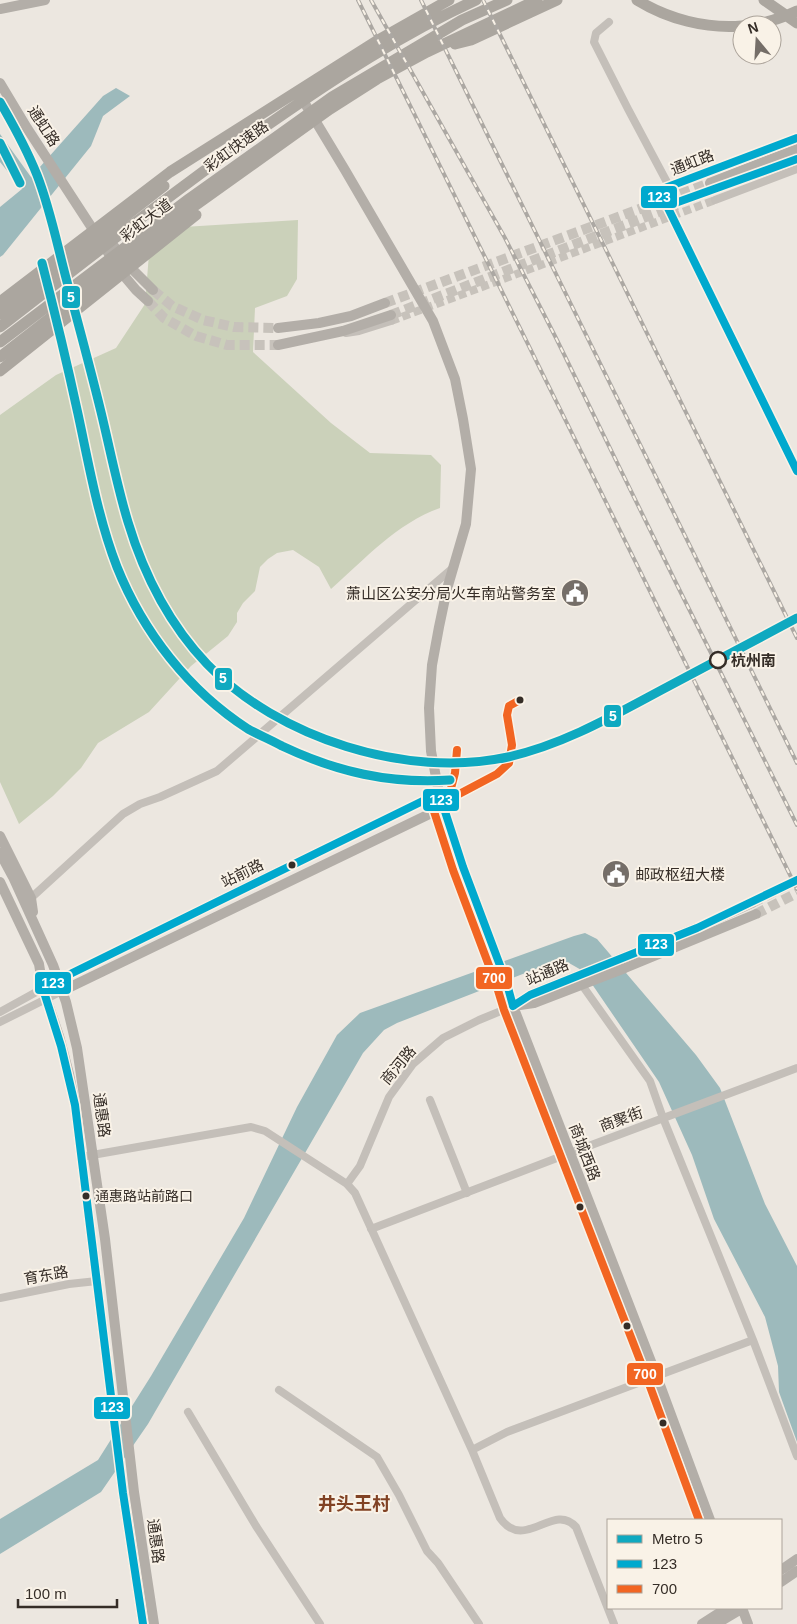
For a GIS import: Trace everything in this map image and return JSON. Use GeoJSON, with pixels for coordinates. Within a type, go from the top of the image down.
{"type":"FeatureCollection","features":[{"type":"Feature","properties":{"kind":"highway"},"geometry":{"type":"LineString","coordinates":[[0,302],[170,172],[380,39],[449,0]]}},
{"type":"Feature","properties":{"kind":"highway","name":"彩虹快速路"},"geometry":{"type":"LineString","coordinates":[[0,327],[180,187],[319,89],[390,44],[476,0]]}},
{"type":"Feature","properties":{"kind":"highway","name":"彩虹快速路"},"geometry":{"type":"LineString","coordinates":[[0,342],[189,198],[332,97],[462,20],[507,0]]}},
{"type":"Feature","properties":{"kind":"highway"},"geometry":{"type":"LineString","coordinates":[[0,357],[165,229],[330,109],[377,79],[427,52],[537,0]]}},
{"type":"Feature","properties":{"kind":"highway"},"geometry":{"type":"LineString","coordinates":[[427,52],[471,40],[557,0]]}},
{"type":"Feature","properties":{"kind":"highway"},"geometry":{"type":"LineString","coordinates":[[637,0],[676,18],[695,23],[732,26]]}},
{"type":"Feature","properties":{"kind":"highway"},"geometry":{"type":"LineString","coordinates":[[764,0],[797,23]]}},
{"type":"Feature","properties":{"kind":"highway"},"geometry":{"type":"LineString","coordinates":[[782,18],[797,12]]}},
{"type":"Feature","properties":{"kind":"highway"},"geometry":{"type":"LineString","coordinates":[[0,316],[49,274],[239,129]]}},
{"type":"Feature","properties":{"kind":"highway"},"geometry":{"type":"LineString","coordinates":[[0,372],[264,158]]}},
{"type":"Feature","properties":{"kind":"main road"},"geometry":{"type":"LineString","coordinates":[[0,8],[46,0]]}},
{"type":"Feature","properties":{"kind":"main road","name":"通虹路"},"geometry":{"type":"LineString","coordinates":[[0,83],[64,184],[104,239],[136,290],[148,301]]}},
{"type":"Feature","properties":{"kind":"main road","name":"商城西路"},"geometry":{"type":"LineString","coordinates":[[301,97],[433,321],[455,379],[464,419],[471,469],[466,524],[438,627],[432,665],[431,750],[439,793],[507,984],[513,1006],[657,1377],[710,1519]]}},
{"type":"Feature","properties":{"kind":"main road","name":"彩虹大道"},"geometry":{"type":"LineString","coordinates":[[0,316],[248,132],[301,97]]}},
{"type":"Feature","properties":{"kind":"main road","name":"彩虹大道"},"geometry":{"type":"LineString","coordinates":[[0,351],[260,152],[314,119]]}},
{"type":"Feature","properties":{"kind":"main road","name":"通虹路"},"geometry":{"type":"LineString","coordinates":[[710,183],[797,149]]}},
{"type":"Feature","properties":{"kind":"main road","name":"通虹路"},"geometry":{"type":"LineString","coordinates":[[118,260],[153,290]]}},
{"type":"Feature","properties":{"kind":"main road"},"geometry":{"type":"LineString","coordinates":[[278,328],[351,316],[385,303]]}},
{"type":"Feature","properties":{"kind":"main road"},"geometry":{"type":"LineString","coordinates":[[278,345],[317,338],[391,318]]}},
{"type":"Feature","properties":{"kind":"main road","name":"站前路"},"geometry":{"type":"LineString","coordinates":[[58,980],[439,793]]}},
{"type":"Feature","properties":{"kind":"main road"},"geometry":{"type":"LineString","coordinates":[[62,991],[444,807]]}},
{"type":"Feature","properties":{"kind":"main road"},"geometry":{"type":"LineString","coordinates":[[0,836],[31,898],[36,928]]}},
{"type":"Feature","properties":{"kind":"main road","name":"通惠路"},"geometry":{"type":"LineString","coordinates":[[0,854],[13,877],[53,965],[77,1048],[105,1239],[134,1492],[154,1624]]}},
{"type":"Feature","properties":{"kind":"main road","name":"通惠路"},"geometry":{"type":"LineString","coordinates":[[0,882],[39,964],[43,989],[59,1036],[75,1105],[110,1396],[142,1624]]}},
{"type":"Feature","properties":{"kind":"main road"},"geometry":{"type":"LineString","coordinates":[[0,891],[24,931]]}},
{"type":"Feature","properties":{"kind":"main road","name":"站通路"},"geometry":{"type":"LineString","coordinates":[[513,1006],[534,1003],[582,985],[622,964],[752,903]]}},
{"type":"Feature","properties":{"kind":"main road","name":"站通路"},"geometry":{"type":"LineString","coordinates":[[513,1006],[530,995],[576,976],[622,964],[756,914]]}},
{"type":"Feature","properties":{"kind":"main road"},"geometry":{"type":"LineString","coordinates":[[782,1569],[797,1559]]}},
{"type":"Feature","properties":{"kind":"main road"},"geometry":{"type":"LineString","coordinates":[[782,1581],[797,1570]]}},
{"type":"Feature","properties":{"kind":"main road"},"geometry":{"type":"LineString","coordinates":[[702,1624],[725,1609]]}},
{"type":"Feature","properties":{"kind":"main road"},"geometry":{"type":"LineString","coordinates":[[716,1624],[740,1609]]}},
{"type":"Feature","properties":{"kind":"main road"},"geometry":{"type":"LineString","coordinates":[[742,1609],[748,1624]]}},
{"type":"Feature","properties":{"kind":"street"},"geometry":{"type":"LineString","coordinates":[[609,22],[596,33],[594,42],[669,186]]}},
{"type":"Feature","properties":{"kind":"street","name":"通虹路"},"geometry":{"type":"LineString","coordinates":[[797,138],[669,186],[661,192],[659,197],[661,204],[667,206],[675,204],[797,160]]}},
{"type":"Feature","properties":{"kind":"street"},"geometry":{"type":"LineString","coordinates":[[715,200],[797,169]]}},
{"type":"Feature","properties":{"kind":"street"},"geometry":{"type":"LineString","coordinates":[[31,898],[123,814],[140,804],[160,797],[217,770],[454,567]]}},
{"type":"Feature","properties":{"kind":"street"},"geometry":{"type":"LineString","coordinates":[[0,1012],[58,980]]}},
{"type":"Feature","properties":{"kind":"street"},"geometry":{"type":"LineString","coordinates":[[582,985],[650,1081],[662,1118],[753,1340],[797,1456]]}},
{"type":"Feature","properties":{"kind":"street"},"geometry":{"type":"LineString","coordinates":[[0,1022],[62,991]]}},
{"type":"Feature","properties":{"kind":"street","name":"商河路"},"geometry":{"type":"LineString","coordinates":[[348,1184],[360,1166],[389,1097],[412,1064],[443,1038],[478,1020],[513,1006]]}},
{"type":"Feature","properties":{"kind":"street","name":"商聚街"},"geometry":{"type":"LineString","coordinates":[[371,1229],[797,1068]]}},
{"type":"Feature","properties":{"kind":"street"},"geometry":{"type":"LineString","coordinates":[[430,1100],[467,1193]]}},
{"type":"Feature","properties":{"kind":"street"},"geometry":{"type":"LineString","coordinates":[[81,1157],[251,1126],[266,1131],[348,1184],[355,1193],[472,1450],[500,1518],[505,1525],[518,1531],[526,1531],[562,1518],[568,1520],[576,1527],[607,1606]]}},
{"type":"Feature","properties":{"kind":"street","name":"育东路"},"geometry":{"type":"LineString","coordinates":[[0,1298],[69,1284],[97,1281]]}},
{"type":"Feature","properties":{"kind":"street"},"geometry":{"type":"LineString","coordinates":[[472,1450],[507,1432],[753,1340]]}},
{"type":"Feature","properties":{"kind":"street"},"geometry":{"type":"LineString","coordinates":[[279,1390],[377,1457],[399,1495],[427,1551],[438,1563],[480,1624]]}},
{"type":"Feature","properties":{"kind":"street"},"geometry":{"type":"LineString","coordinates":[[188,1412],[256,1526],[320,1624]]}},
{"type":"Feature","properties":{"kind":"street"},"geometry":{"type":"LineString","coordinates":[[608,1609],[614,1624]]}},
{"type":"Feature","properties":{"kind":"green space"},"geometry":{"type":"Polygon","coordinates":[[[298,220],[297,279],[287,296],[255,308],[253,352],[331,423],[370,453],[431,455],[441,465],[440,508],[409,523],[395,533],[331,589],[319,567],[293,550],[277,553],[268,559],[260,567],[255,591],[243,603],[237,613],[237,622],[228,636],[191,666],[149,712],[98,743],[81,768],[53,796],[19,824],[0,782],[0,415],[56,375],[116,348],[145,304],[151,229],[298,220]]]}},
{"type":"Feature","properties":{"kind":"water"},"geometry":{"type":"Polygon","coordinates":[[[116,88],[130,96],[103,116],[91,146],[0,257],[0,207],[22,189],[0,162],[0,134],[31,177],[103,96],[116,88]]]}},
{"type":"Feature","properties":{"kind":"water"},"geometry":{"type":"Polygon","coordinates":[[[585,933],[597,939],[696,1055],[720,1088],[765,1204],[797,1266],[797,1442],[779,1392],[778,1366],[765,1317],[714,1219],[692,1155],[659,1082],[583,971],[569,963],[556,961],[397,1023],[384,1030],[363,1053],[148,1424],[101,1492],[0,1554],[0,1519],[98,1460],[151,1376],[244,1218],[297,1107],[337,1035],[360,1013],[585,933]]]}},
{"type":"Feature","properties":{"kind":"tunnel"},"geometry":{"type":"LineString","coordinates":[[385,303],[710,183]]}},
{"type":"Feature","properties":{"kind":"tunnel"},"geometry":{"type":"LineString","coordinates":[[391,321],[715,200]]}},
{"type":"Feature","properties":{"kind":"tunnel"},"geometry":{"type":"LineString","coordinates":[[391,315],[677,205]]}},
{"type":"Feature","properties":{"kind":"tunnel"},"geometry":{"type":"LineString","coordinates":[[153,290],[172,306],[203,320],[234,327],[278,328]]}},
{"type":"Feature","properties":{"kind":"tunnel"},"geometry":{"type":"LineString","coordinates":[[148,301],[164,318],[196,336],[227,345],[278,345]]}},
{"type":"Feature","properties":{"kind":"tunnel"},"geometry":{"type":"LineString","coordinates":[[752,903],[797,880]]}},
{"type":"Feature","properties":{"kind":"tunnel"},"geometry":{"type":"LineString","coordinates":[[756,914],[797,893]]}},
{"type":"Feature","properties":{"kind":"railway"},"geometry":{"type":"LineString","coordinates":[[358,0],[797,889]]}},
{"type":"Feature","properties":{"kind":"railway"},"geometry":{"type":"LineString","coordinates":[[371,0],[505,238],[797,825]]}},
{"type":"Feature","properties":{"kind":"railway"},"geometry":{"type":"LineString","coordinates":[[421,0],[797,763]]}},
{"type":"Feature","properties":{"kind":"railway"},"geometry":{"type":"LineString","coordinates":[[483,0],[797,638]]}},
{"type":"Feature","properties":{"kind":"metro line","name":"5"},"geometry":{"type":"LineString","coordinates":[[0,102],[29,156],[46,200],[93,378],[124,508],[134,542],[150,580],[159,598],[193,649],[236,690],[270,713],[307,732],[346,746],[387,757],[428,762],[469,762],[508,757],[550,744],[591,727],[797,618]]}},
{"type":"Feature","properties":{"kind":"metro line","name":"5"},"geometry":{"type":"LineString","coordinates":[[0,143],[20,183]]}},
{"type":"Feature","properties":{"kind":"metro line","name":"5"},"geometry":{"type":"LineString","coordinates":[[42,263],[70,376],[104,530],[128,591],[154,637],[170,658],[187,678],[226,714],[248,729],[282,746],[323,763],[364,774],[406,780],[450,780]]}},
{"type":"Feature","properties":{"kind":"transit line","name":"123"},"geometry":{"type":"LineString","coordinates":[[797,138],[665,188],[659,197],[661,204],[667,206],[797,159]]}},
{"type":"Feature","properties":{"kind":"transit line","name":"123"},"geometry":{"type":"LineString","coordinates":[[667,206],[797,471]]}},
{"type":"Feature","properties":{"kind":"transit line","name":"700"},"geometry":{"type":"LineString","coordinates":[[444,802],[497,774],[509,763],[512,745],[507,715],[509,706],[520,700]]}},
{"type":"Feature","properties":{"kind":"transit line","name":"700"},"geometry":{"type":"LineString","coordinates":[[449,796],[455,773],[457,750]]}},
{"type":"Feature","properties":{"kind":"transit line","name":"123"},"geometry":{"type":"LineString","coordinates":[[143,1624],[123,1493],[75,1105],[61,1046],[43,989],[439,793],[463,867],[507,984],[513,1006]]}},
{"type":"Feature","properties":{"kind":"transit line","name":"700"},"geometry":{"type":"LineString","coordinates":[[429,796],[453,870],[504,1010],[648,1381],[699,1519]]}},
{"type":"Feature","properties":{"kind":"transit line","name":"123"},"geometry":{"type":"LineString","coordinates":[[513,1006],[530,995],[697,928],[797,880]]}},
{"type":"Feature","properties":{"kind":"place","name":"萧山区公安分局火车南站警务室"},"geometry":{"type":"Point","coordinates":[575,593]}},
{"type":"Feature","properties":{"kind":"place","name":"杭州南"},"geometry":{"type":"Point","coordinates":[718,660]}},
{"type":"Feature","properties":{"kind":"place","name":"邮政枢纽大楼"},"geometry":{"type":"Point","coordinates":[616,874]}},
{"type":"Feature","properties":{"kind":"place","name":"通惠路站前路口"},"geometry":{"type":"Point","coordinates":[86,1196]}},
{"type":"Feature","properties":{"kind":"district","name":"井头王村"},"geometry":{"type":"Point","coordinates":[354,1504]}}]}
